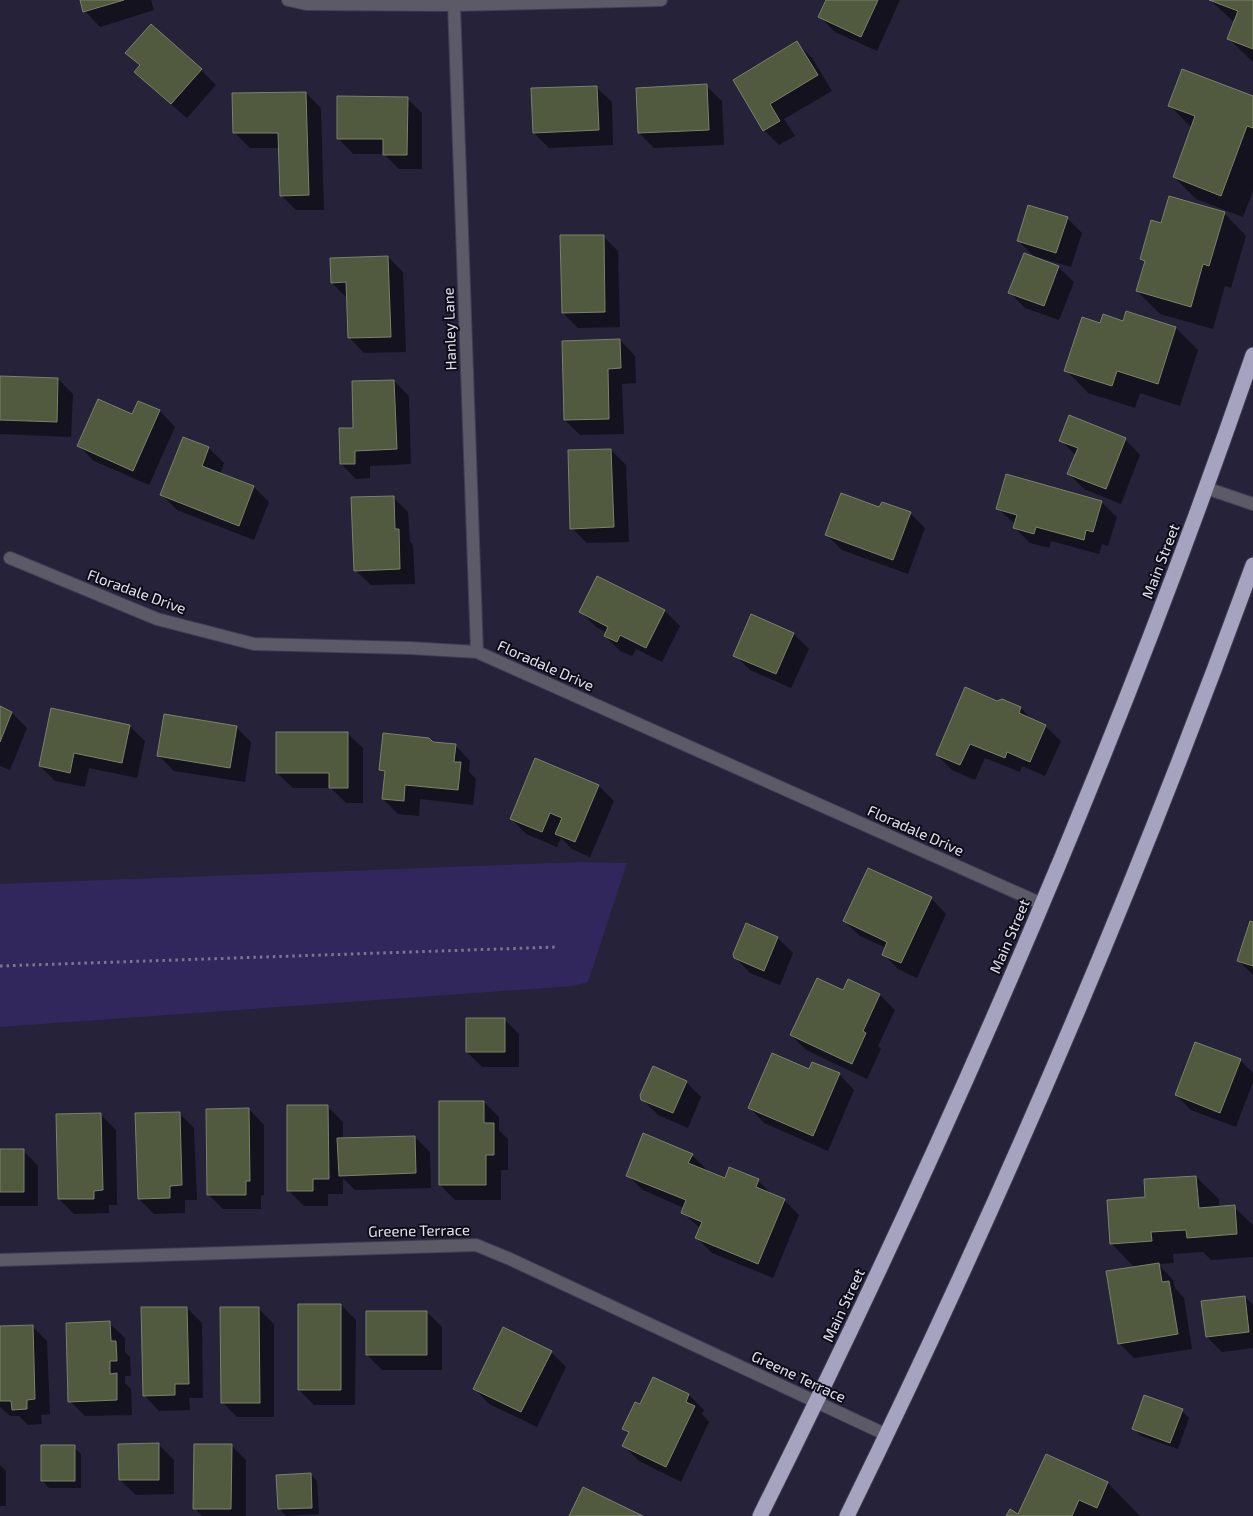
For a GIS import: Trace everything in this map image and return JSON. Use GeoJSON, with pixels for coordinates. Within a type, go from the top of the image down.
{"type":"FeatureCollection","features":[{"type":"Feature","properties":{"kind":"highway","name":"Main Street"},"geometry":{"type":"LineString","coordinates":[[760,1516],[817,1402],[928,1165],[1042,904],[1116,721],[1206,488],[1253,355]]}},
{"type":"Feature","properties":{"kind":"highway"},"geometry":{"type":"LineString","coordinates":[[847,1516],[964,1269],[1071,1023],[1157,815],[1253,565]]}},
{"type":"Feature","properties":{"kind":"street"},"geometry":{"type":"LineString","coordinates":[[288,0],[306,4],[454,5],[661,0]]}},
{"type":"Feature","properties":{"kind":"street","name":"Hanley Lane"},"geometry":{"type":"LineString","coordinates":[[454,5],[477,652]]}},
{"type":"Feature","properties":{"kind":"street"},"geometry":{"type":"LineString","coordinates":[[1206,488],[1253,504]]}},
{"type":"Feature","properties":{"kind":"street","name":"Floradale Drive"},"geometry":{"type":"LineString","coordinates":[[10,558],[157,619],[254,644],[410,648],[477,652],[1042,904]]}},
{"type":"Feature","properties":{"kind":"street","name":"Greene Terrace"},"geometry":{"type":"LineString","coordinates":[[0,1260],[476,1244],[887,1435]]}},
{"type":"Feature","properties":{"kind":"path"},"geometry":{"type":"LineString","coordinates":[[0,966],[557,947]]}},
{"type":"Feature","properties":{"kind":"shaded area"},"geometry":{"type":"Polygon","coordinates":[[[584,862],[627,863],[588,982],[573,986],[0,1027],[0,884],[584,862]]]}},
{"type":"Feature","properties":{"kind":"building"},"geometry":{"type":"Polygon","coordinates":[[[80,0],[124,0],[83,12],[80,0]]]}},
{"type":"Feature","properties":{"kind":"building"},"geometry":{"type":"Polygon","coordinates":[[[826,0],[878,0],[861,37],[818,17],[826,0]]]}},
{"type":"Feature","properties":{"kind":"building"},"geometry":{"type":"Polygon","coordinates":[[[1209,0],[1253,0],[1253,49],[1227,39],[1238,11],[1209,0]]]}},
{"type":"Feature","properties":{"kind":"building"},"geometry":{"type":"Polygon","coordinates":[[[151,24],[202,69],[171,104],[134,72],[140,65],[125,53],[151,24]]]}},
{"type":"Feature","properties":{"kind":"building"},"geometry":{"type":"Polygon","coordinates":[[[797,41],[818,75],[770,104],[780,121],[763,131],[733,80],[797,41]]]}},
{"type":"Feature","properties":{"kind":"building"},"geometry":{"type":"Polygon","coordinates":[[[1182,69],[1253,96],[1253,128],[1247,126],[1221,196],[1173,177],[1195,116],[1168,106],[1182,69]]]}},
{"type":"Feature","properties":{"kind":"building"},"geometry":{"type":"Polygon","coordinates":[[[707,84],[709,130],[638,133],[636,88],[707,84]]]}},
{"type":"Feature","properties":{"kind":"building"},"geometry":{"type":"Polygon","coordinates":[[[597,86],[599,130],[533,133],[531,88],[597,86]]]}},
{"type":"Feature","properties":{"kind":"building"},"geometry":{"type":"Polygon","coordinates":[[[306,92],[309,195],[280,196],[278,133],[233,133],[232,93],[306,92]]]}},
{"type":"Feature","properties":{"kind":"building"},"geometry":{"type":"Polygon","coordinates":[[[337,96],[408,97],[407,155],[383,155],[383,139],[337,139],[337,96]]]}},
{"type":"Feature","properties":{"kind":"building"},"geometry":{"type":"Polygon","coordinates":[[[1169,196],[1225,212],[1209,266],[1203,264],[1191,307],[1136,291],[1145,261],[1140,259],[1151,220],[1161,223],[1169,196]]]}},
{"type":"Feature","properties":{"kind":"building"},"geometry":{"type":"Polygon","coordinates":[[[1028,205],[1068,217],[1056,253],[1017,241],[1028,205]]]}},
{"type":"Feature","properties":{"kind":"building"},"geometry":{"type":"Polygon","coordinates":[[[560,235],[604,235],[605,312],[562,313],[560,235]]]}},
{"type":"Feature","properties":{"kind":"building"},"geometry":{"type":"Polygon","coordinates":[[[1024,253],[1059,266],[1044,306],[1008,293],[1024,253]]]}},
{"type":"Feature","properties":{"kind":"building"},"geometry":{"type":"Polygon","coordinates":[[[388,256],[391,337],[348,338],[346,282],[331,283],[330,258],[388,256]]]}},
{"type":"Feature","properties":{"kind":"building"},"geometry":{"type":"Polygon","coordinates":[[[1126,311],[1176,327],[1158,384],[1117,371],[1112,386],[1064,371],[1082,317],[1100,323],[1103,314],[1123,321],[1126,311]]]}},
{"type":"Feature","properties":{"kind":"building"},"geometry":{"type":"Polygon","coordinates":[[[620,339],[621,368],[608,369],[609,419],[564,420],[562,341],[620,339]]]}},
{"type":"Feature","properties":{"kind":"building"},"geometry":{"type":"Polygon","coordinates":[[[0,376],[58,378],[57,422],[0,420],[0,376]]]}},
{"type":"Feature","properties":{"kind":"building"},"geometry":{"type":"Polygon","coordinates":[[[394,380],[397,449],[355,451],[355,464],[340,464],[339,428],[353,428],[352,381],[394,380]]]}},
{"type":"Feature","properties":{"kind":"building"},"geometry":{"type":"Polygon","coordinates":[[[98,399],[132,414],[138,401],[160,410],[133,471],[77,446],[98,399]]]}},
{"type":"Feature","properties":{"kind":"building"},"geometry":{"type":"Polygon","coordinates":[[[1069,415],[1126,438],[1106,489],[1067,474],[1078,448],[1059,441],[1069,415]]]}},
{"type":"Feature","properties":{"kind":"building"},"geometry":{"type":"Polygon","coordinates":[[[183,437],[209,447],[202,466],[254,486],[239,526],[160,495],[183,437]]]}},
{"type":"Feature","properties":{"kind":"building"},"geometry":{"type":"Polygon","coordinates":[[[611,449],[614,527],[570,529],[568,450],[611,449]]]}},
{"type":"Feature","properties":{"kind":"building"},"geometry":{"type":"Polygon","coordinates":[[[1006,474],[1102,501],[1093,532],[1086,530],[1084,540],[1036,527],[1034,534],[1013,528],[1017,515],[996,509],[1006,474]]]}},
{"type":"Feature","properties":{"kind":"building"},"geometry":{"type":"Polygon","coordinates":[[[841,493],[879,507],[882,502],[911,512],[893,560],[825,535],[841,493]]]}},
{"type":"Feature","properties":{"kind":"building"},"geometry":{"type":"Polygon","coordinates":[[[394,496],[395,529],[399,529],[400,569],[354,571],[351,497],[394,496]]]}},
{"type":"Feature","properties":{"kind":"building"},"geometry":{"type":"Polygon","coordinates":[[[597,576],[665,610],[646,648],[620,635],[617,642],[604,636],[608,627],[579,612],[597,576]]]}},
{"type":"Feature","properties":{"kind":"building"},"geometry":{"type":"Polygon","coordinates":[[[751,614],[794,633],[776,674],[733,656],[751,614]]]}},
{"type":"Feature","properties":{"kind":"building"},"geometry":{"type":"Polygon","coordinates":[[[965,687],[997,701],[1002,699],[1021,707],[1019,713],[1046,725],[1030,762],[1007,752],[1005,758],[970,744],[960,765],[936,755],[965,687]]]}},
{"type":"Feature","properties":{"kind":"building"},"geometry":{"type":"Polygon","coordinates":[[[0,706],[12,712],[0,742],[0,706]]]}},
{"type":"Feature","properties":{"kind":"building"},"geometry":{"type":"Polygon","coordinates":[[[51,708],[130,725],[122,763],[74,753],[70,773],[39,766],[51,708]]]}},
{"type":"Feature","properties":{"kind":"building"},"geometry":{"type":"Polygon","coordinates":[[[164,714],[237,726],[230,768],[157,756],[164,714]]]}},
{"type":"Feature","properties":{"kind":"building"},"geometry":{"type":"Polygon","coordinates":[[[276,732],[348,732],[348,788],[329,788],[329,773],[276,773],[276,732]]]}},
{"type":"Feature","properties":{"kind":"building"},"geometry":{"type":"Polygon","coordinates":[[[383,733],[429,738],[433,742],[456,744],[454,762],[461,762],[458,790],[405,785],[404,801],[382,799],[385,771],[379,770],[383,733]]]}},
{"type":"Feature","properties":{"kind":"building"},"geometry":{"type":"Polygon","coordinates":[[[535,758],[599,785],[575,842],[555,834],[562,818],[550,813],[542,832],[510,819],[535,758]]]}},
{"type":"Feature","properties":{"kind":"building"},"geometry":{"type":"Polygon","coordinates":[[[868,868],[932,897],[901,963],[882,955],[887,942],[843,921],[868,868]]]}},
{"type":"Feature","properties":{"kind":"building"},"geometry":{"type":"Polygon","coordinates":[[[1250,921],[1253,922],[1253,966],[1237,961],[1250,921]]]}},
{"type":"Feature","properties":{"kind":"building"},"geometry":{"type":"Polygon","coordinates":[[[746,923],[778,937],[764,971],[734,958],[733,954],[746,923]]]}},
{"type":"Feature","properties":{"kind":"building"},"geometry":{"type":"Polygon","coordinates":[[[817,978],[843,990],[848,979],[880,994],[863,1031],[866,1033],[852,1064],[790,1035],[817,978]]]}},
{"type":"Feature","properties":{"kind":"building"},"geometry":{"type":"Polygon","coordinates":[[[466,1018],[505,1018],[505,1052],[466,1052],[466,1018]]]}},
{"type":"Feature","properties":{"kind":"building"},"geometry":{"type":"Polygon","coordinates":[[[1195,1042],[1241,1059],[1220,1113],[1175,1095],[1195,1042]]]}},
{"type":"Feature","properties":{"kind":"building"},"geometry":{"type":"Polygon","coordinates":[[[772,1053],[809,1069],[812,1062],[840,1073],[813,1136],[748,1108],[772,1053]]]}},
{"type":"Feature","properties":{"kind":"building"},"geometry":{"type":"Polygon","coordinates":[[[653,1066],[687,1081],[673,1113],[641,1100],[640,1095],[653,1066]]]}},
{"type":"Feature","properties":{"kind":"building"},"geometry":{"type":"Polygon","coordinates":[[[439,1101],[484,1101],[484,1123],[494,1123],[494,1155],[486,1155],[486,1185],[439,1185],[439,1101]]]}},
{"type":"Feature","properties":{"kind":"building"},"geometry":{"type":"Polygon","coordinates":[[[287,1105],[328,1105],[329,1179],[313,1179],[313,1191],[287,1191],[287,1105]]]}},
{"type":"Feature","properties":{"kind":"building"},"geometry":{"type":"Polygon","coordinates":[[[249,1108],[250,1181],[246,1181],[246,1195],[207,1195],[206,1109],[249,1108]]]}},
{"type":"Feature","properties":{"kind":"building"},"geometry":{"type":"Polygon","coordinates":[[[180,1112],[182,1185],[170,1186],[170,1198],[138,1199],[135,1113],[180,1112]]]}},
{"type":"Feature","properties":{"kind":"building"},"geometry":{"type":"Polygon","coordinates":[[[101,1113],[103,1190],[94,1191],[94,1199],[58,1199],[56,1114],[101,1113]]]}},
{"type":"Feature","properties":{"kind":"building"},"geometry":{"type":"Polygon","coordinates":[[[643,1133],[693,1154],[688,1163],[725,1178],[729,1167],[759,1179],[756,1187],[785,1199],[758,1264],[695,1238],[702,1222],[681,1213],[686,1200],[626,1176],[643,1133]]]}},
{"type":"Feature","properties":{"kind":"building"},"geometry":{"type":"Polygon","coordinates":[[[415,1136],[416,1173],[339,1176],[337,1138],[415,1136]]]}},
{"type":"Feature","properties":{"kind":"building"},"geometry":{"type":"Polygon","coordinates":[[[0,1149],[24,1149],[24,1192],[0,1192],[0,1149]]]}},
{"type":"Feature","properties":{"kind":"building"},"geometry":{"type":"Polygon","coordinates":[[[1196,1176],[1199,1208],[1235,1205],[1237,1234],[1187,1238],[1186,1230],[1151,1232],[1152,1241],[1110,1244],[1107,1200],[1145,1197],[1144,1179],[1196,1176]]]}},
{"type":"Feature","properties":{"kind":"building"},"geometry":{"type":"Polygon","coordinates":[[[1159,1263],[1162,1282],[1169,1281],[1178,1334],[1118,1344],[1106,1271],[1159,1263]]]}},
{"type":"Feature","properties":{"kind":"building"},"geometry":{"type":"Polygon","coordinates":[[[1245,1296],[1249,1332],[1206,1337],[1201,1301],[1245,1296]]]}},
{"type":"Feature","properties":{"kind":"building"},"geometry":{"type":"Polygon","coordinates":[[[298,1304],[341,1304],[341,1390],[298,1390],[298,1304]]]}},
{"type":"Feature","properties":{"kind":"building"},"geometry":{"type":"Polygon","coordinates":[[[141,1307],[187,1307],[189,1384],[175,1384],[175,1395],[143,1396],[141,1307]]]}},
{"type":"Feature","properties":{"kind":"building"},"geometry":{"type":"Polygon","coordinates":[[[220,1307],[259,1307],[260,1403],[221,1403],[220,1307]]]}},
{"type":"Feature","properties":{"kind":"building"},"geometry":{"type":"Polygon","coordinates":[[[366,1311],[427,1311],[427,1355],[366,1355],[366,1311]]]}},
{"type":"Feature","properties":{"kind":"building"},"geometry":{"type":"Polygon","coordinates":[[[110,1321],[111,1341],[116,1341],[117,1361],[110,1361],[110,1374],[117,1373],[117,1400],[68,1402],[66,1323],[110,1321]]]}},
{"type":"Feature","properties":{"kind":"building"},"geometry":{"type":"Polygon","coordinates":[[[33,1325],[35,1399],[27,1400],[27,1409],[12,1410],[11,1401],[0,1401],[0,1326],[33,1325]]]}},
{"type":"Feature","properties":{"kind":"building"},"geometry":{"type":"Polygon","coordinates":[[[503,1327],[552,1351],[521,1412],[473,1389],[503,1327]]]}},
{"type":"Feature","properties":{"kind":"building"},"geometry":{"type":"Polygon","coordinates":[[[653,1377],[689,1394],[686,1402],[695,1406],[666,1467],[622,1446],[629,1432],[622,1429],[635,1402],[640,1404],[653,1377]]]}},
{"type":"Feature","properties":{"kind":"building"},"geometry":{"type":"Polygon","coordinates":[[[1144,1395],[1183,1409],[1170,1443],[1132,1429],[1144,1395]]]}},
{"type":"Feature","properties":{"kind":"building"},"geometry":{"type":"Polygon","coordinates":[[[159,1443],[159,1480],[119,1480],[118,1444],[159,1443]]]}},
{"type":"Feature","properties":{"kind":"building"},"geometry":{"type":"Polygon","coordinates":[[[194,1444],[232,1444],[231,1509],[193,1509],[194,1444]]]}},
{"type":"Feature","properties":{"kind":"building"},"geometry":{"type":"Polygon","coordinates":[[[41,1445],[75,1445],[75,1481],[41,1481],[41,1445]]]}},
{"type":"Feature","properties":{"kind":"building"},"geometry":{"type":"Polygon","coordinates":[[[1046,1454],[1108,1482],[1097,1508],[1079,1500],[1072,1516],[1006,1516],[1010,1509],[1018,1514],[1046,1454]]]}},
{"type":"Feature","properties":{"kind":"building"},"geometry":{"type":"Polygon","coordinates":[[[311,1473],[312,1508],[278,1509],[276,1475],[311,1473]]]}},
{"type":"Feature","properties":{"kind":"building"},"geometry":{"type":"Polygon","coordinates":[[[583,1487],[643,1516],[569,1516],[583,1487]]]}}]}
